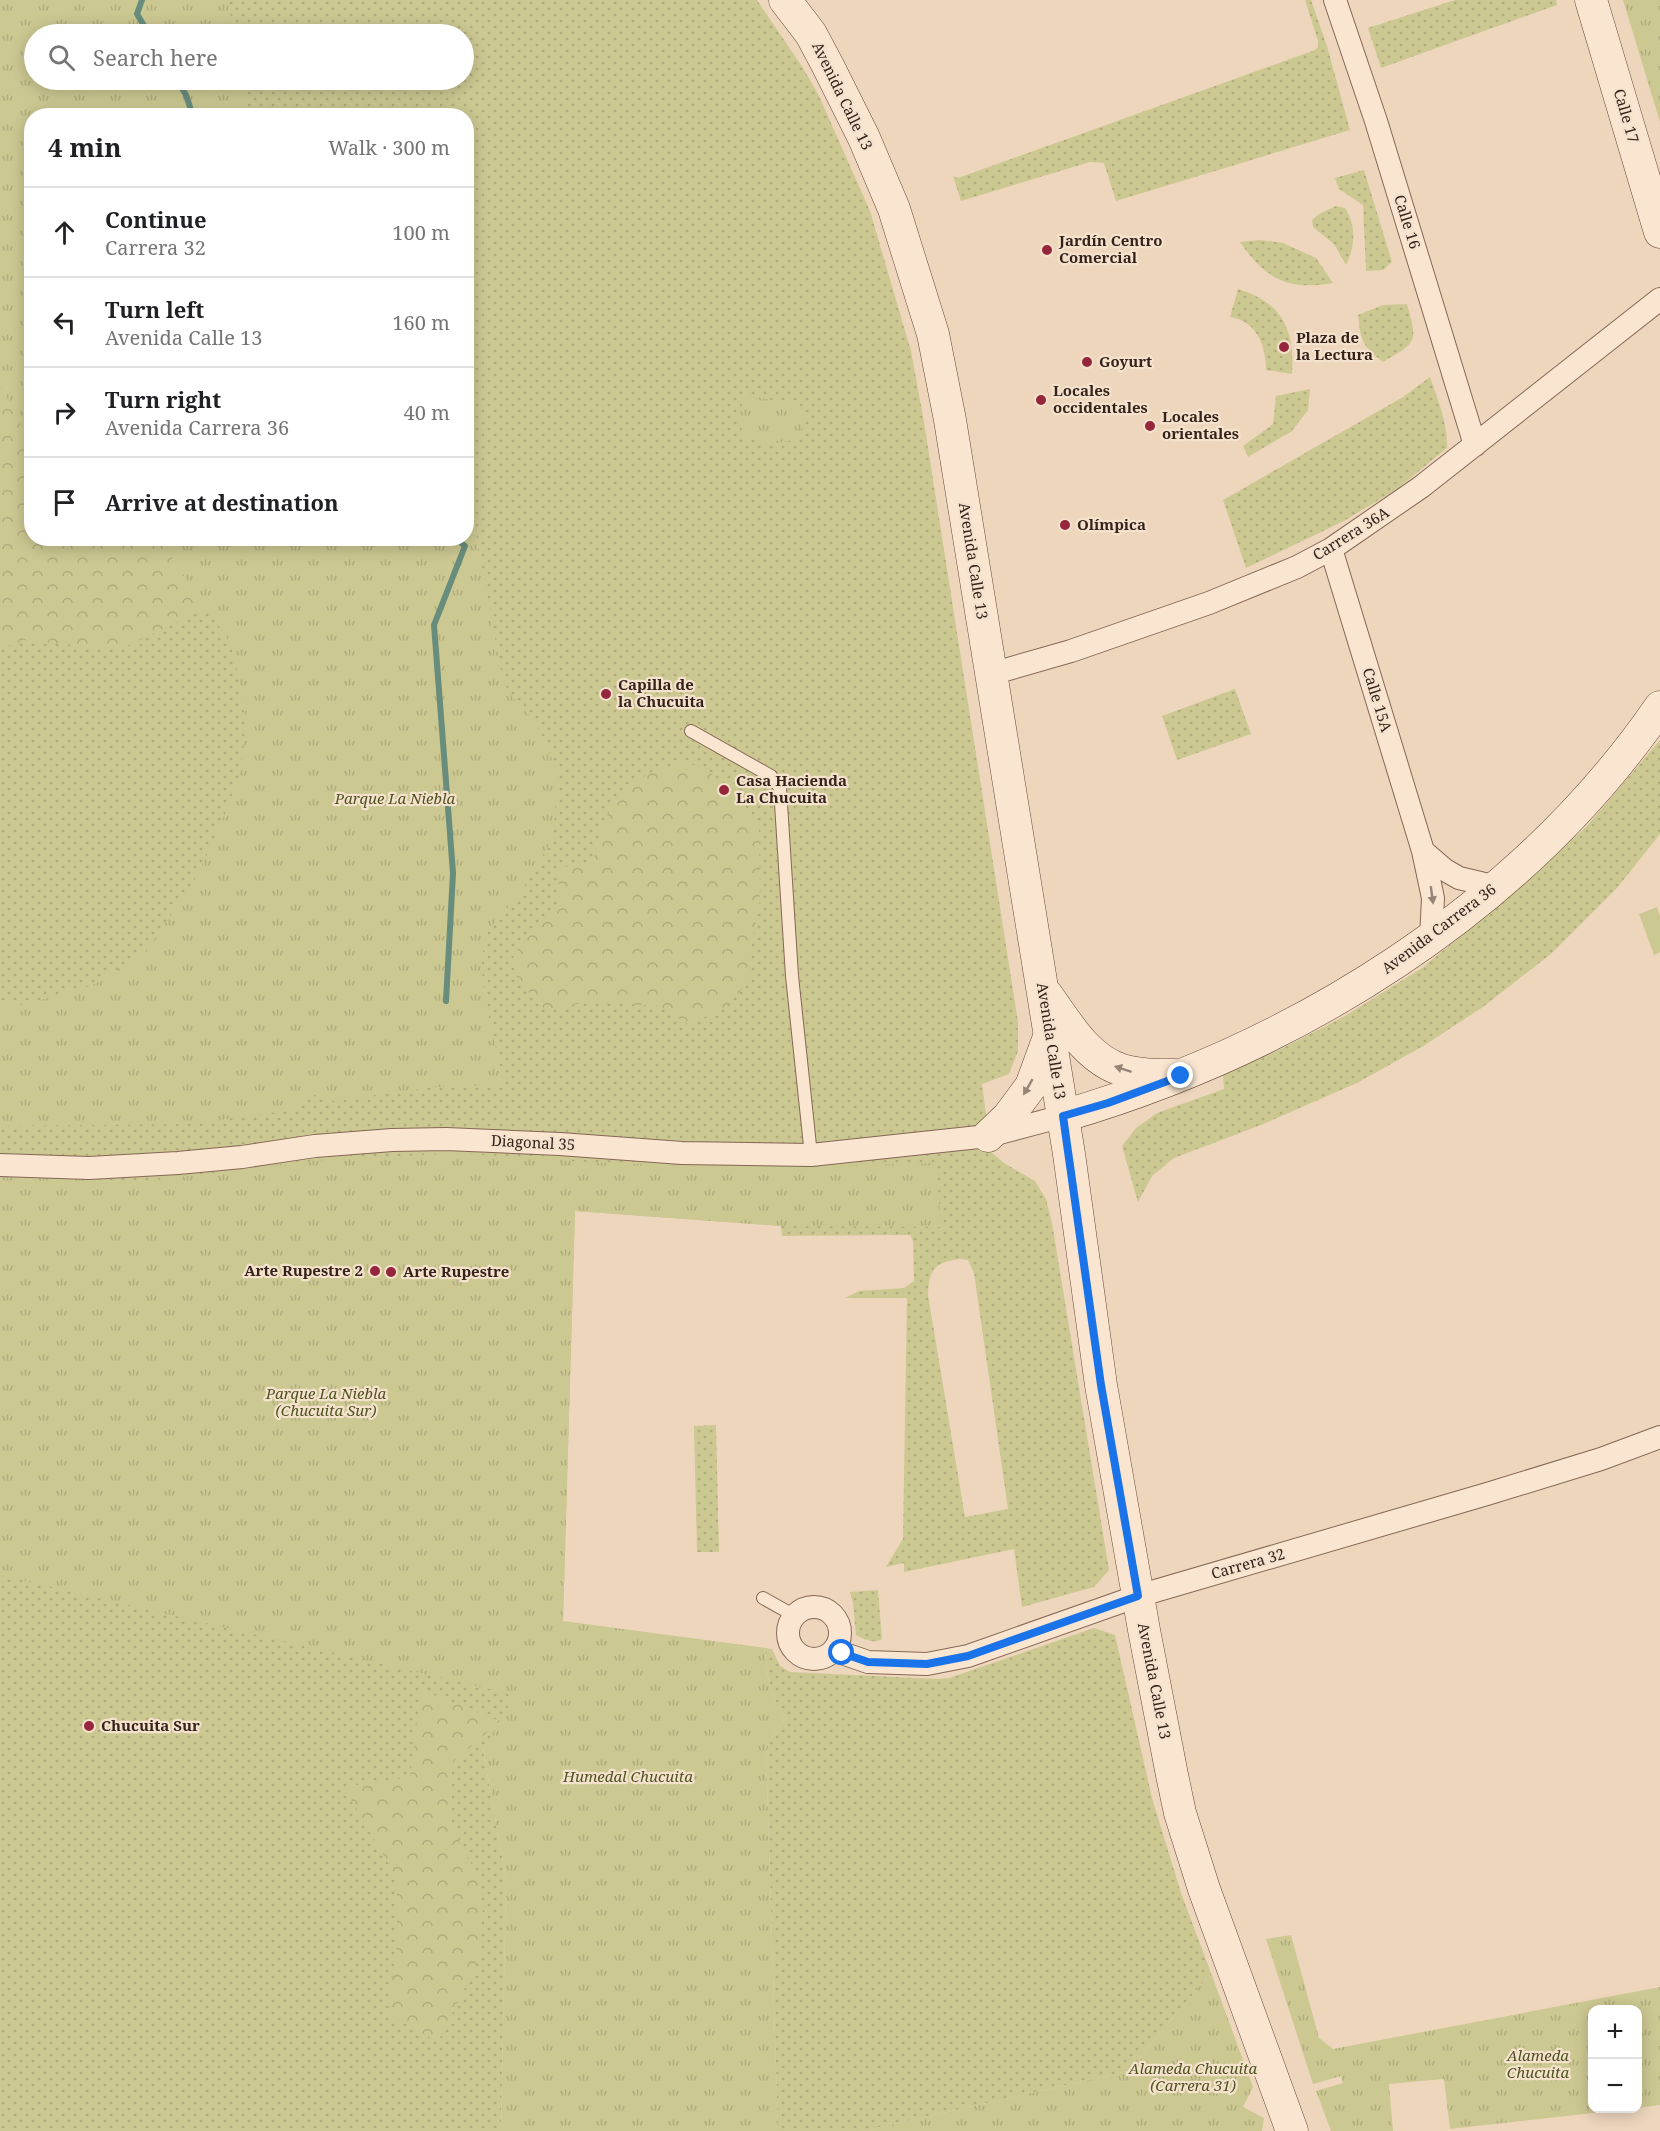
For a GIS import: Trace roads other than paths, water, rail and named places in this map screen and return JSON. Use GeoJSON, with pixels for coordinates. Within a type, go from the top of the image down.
{"type":"FeatureCollection","features":[{"type":"Feature","properties":{"kind":"main road","name":"Avenida Calle 13"},"geometry":{"type":"LineString","coordinates":[[785,0],[811,34],[864,138],[894,209],[933,334],[946,400],[1050,1033],[1101,1385],[1138,1596],[1180,1813],[1204,1889],[1292,2131]]}},
{"type":"Feature","properties":{"kind":"main road","name":"Calle 17"},"geometry":{"type":"LineString","coordinates":[[1591,0],[1660,232]]}},
{"type":"Feature","properties":{"kind":"main road","name":"Avenida Carrera 36"},"geometry":{"type":"LineString","coordinates":[[1063,1116],[1108,1103],[1181,1076],[1244,1048],[1392,967],[1497,887],[1562,827],[1623,756],[1660,707]]}},
{"type":"Feature","properties":{"kind":"main road"},"geometry":{"type":"LineString","coordinates":[[1042,988],[1073,1032],[1102,1060],[1121,1070],[1142,1074],[1181,1076]]}},
{"type":"Feature","properties":{"kind":"main road"},"geometry":{"type":"LineString","coordinates":[[988,1136],[1008,1117],[1031,1086],[1050,1033]]}},
{"type":"Feature","properties":{"kind":"street","name":"Calle 16"},"geometry":{"type":"LineString","coordinates":[[1335,0],[1376,121],[1475,444]]}},
{"type":"Feature","properties":{"kind":"street","name":"Carrera 36A"},"geometry":{"type":"LineString","coordinates":[[990,674],[1071,651],[1228,596],[1297,567],[1331,549],[1386,513],[1660,299]]}},
{"type":"Feature","properties":{"kind":"street","name":"Calle 15A"},"geometry":{"type":"LineString","coordinates":[[1331,549],[1423,851],[1433,898],[1431,939]]}},
{"type":"Feature","properties":{"kind":"street"},"geometry":{"type":"LineString","coordinates":[[1423,851],[1445,870],[1459,878],[1497,887]]}},
{"type":"Feature","properties":{"kind":"street","name":"Diagonal 35"},"geometry":{"type":"LineString","coordinates":[[0,1165],[89,1168],[178,1163],[242,1157],[315,1146],[392,1140],[446,1139],[682,1153],[811,1155],[988,1136],[1063,1116]]}},
{"type":"Feature","properties":{"kind":"street","name":"Carrera 32"},"geometry":{"type":"LineString","coordinates":[[835,1648],[842,1653],[868,1662],[927,1664],[968,1656],[1138,1596],[1521,1484],[1610,1456],[1660,1437]]}},
{"type":"Feature","properties":{"kind":"street"},"geometry":{"type":"LineString","coordinates":[[817,1607],[833,1615],[840,1631],[835,1648],[829,1654],[821,1657],[805,1657],[798,1653],[789,1639],[788,1631],[795,1616],[801,1610],[817,1607]]}},
{"type":"Feature","properties":{"kind":"lane"},"geometry":{"type":"LineString","coordinates":[[691,731],[771,776],[780,788],[792,976],[811,1155]]}},
{"type":"Feature","properties":{"kind":"lane"},"geometry":{"type":"LineString","coordinates":[[763,1598],[795,1616]]}},
{"type":"Feature","properties":{"kind":"waterway"},"geometry":{"type":"LineString","coordinates":[[142,0],[137,14],[143,24]]}},
{"type":"Feature","properties":{"kind":"waterway"},"geometry":{"type":"LineString","coordinates":[[183,90],[190,108]]}},
{"type":"Feature","properties":{"kind":"waterway"},"geometry":{"type":"LineString","coordinates":[[446,1001],[453,873],[434,625],[465,546]]}},
{"type":"Feature","properties":{"kind":"place","name":"Jardín Centro Comercial"},"geometry":{"type":"Point","coordinates":[1047,250]}},
{"type":"Feature","properties":{"kind":"place","name":"Plaza de la Lectura"},"geometry":{"type":"Point","coordinates":[1284,347]}},
{"type":"Feature","properties":{"kind":"place","name":"Goyurt"},"geometry":{"type":"Point","coordinates":[1087,362]}},
{"type":"Feature","properties":{"kind":"place","name":"Locales occidentales"},"geometry":{"type":"Point","coordinates":[1041,400]}},
{"type":"Feature","properties":{"kind":"place","name":"Locales orientales"},"geometry":{"type":"Point","coordinates":[1150,426]}},
{"type":"Feature","properties":{"kind":"place","name":"Olímpica"},"geometry":{"type":"Point","coordinates":[1065,525]}},
{"type":"Feature","properties":{"kind":"place","name":"Capilla de la Chucuita"},"geometry":{"type":"Point","coordinates":[606,694]}},
{"type":"Feature","properties":{"kind":"place","name":"Casa Hacienda La Chucuita"},"geometry":{"type":"Point","coordinates":[724,790]}},
{"type":"Feature","properties":{"kind":"place","name":"Arte Rupestre 2"},"geometry":{"type":"Point","coordinates":[375,1271]}},
{"type":"Feature","properties":{"kind":"place","name":"Arte Rupestre"},"geometry":{"type":"Point","coordinates":[391,1272]}},
{"type":"Feature","properties":{"kind":"place","name":"Chucuita Sur"},"geometry":{"type":"Point","coordinates":[89,1726]}},
{"type":"Feature","properties":{"kind":"park label","name":"Parque La Niebla"},"geometry":{"type":"Point","coordinates":[395,799]}},
{"type":"Feature","properties":{"kind":"park label","name":"Parque La Niebla (Chucuita Sur)"},"geometry":{"type":"Point","coordinates":[326,1402]}},
{"type":"Feature","properties":{"kind":"park label","name":"Humedal Chucuita"},"geometry":{"type":"Point","coordinates":[628,1777]}},
{"type":"Feature","properties":{"kind":"park label","name":"Alameda Chucuita"},"geometry":{"type":"Point","coordinates":[1538,2064]}},
{"type":"Feature","properties":{"kind":"park label","name":"Alameda Chucuita (Carrera 31)"},"geometry":{"type":"Point","coordinates":[1193,2078]}}]}
